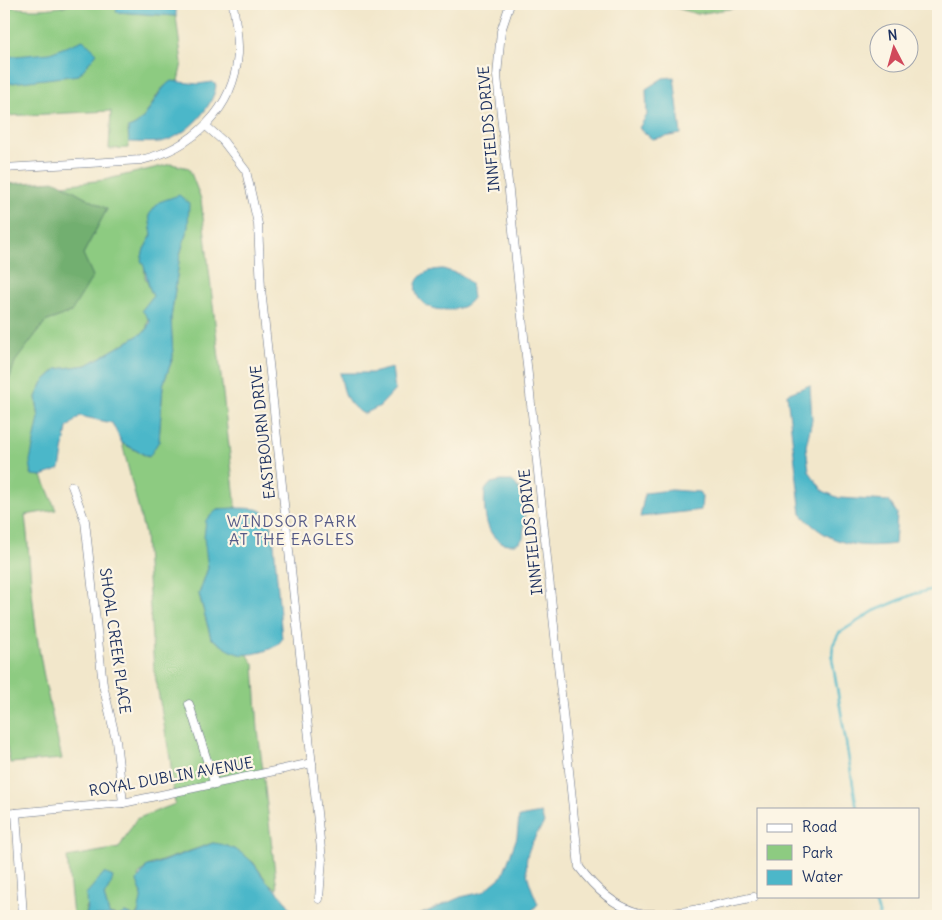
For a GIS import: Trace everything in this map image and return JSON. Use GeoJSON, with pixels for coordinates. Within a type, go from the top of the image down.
{"type":"FeatureCollection","features":[{"type":"Feature","properties":{"kind":"street"},"geometry":{"type":"LineString","coordinates":[[4,168],[141,160],[159,156],[176,149],[206,126],[220,109],[228,93],[235,72],[238,52],[234,4]]}},
{"type":"Feature","properties":{"kind":"street","name":"INNFIELDS DRIVE"},"geometry":{"type":"LineString","coordinates":[[510,4],[501,31],[497,76],[579,868],[591,883],[611,899],[636,912],[668,913],[754,897]]}},
{"type":"Feature","properties":{"kind":"street","name":"EASTBOURN DRIVE"},"geometry":{"type":"LineString","coordinates":[[206,126],[223,141],[246,171],[255,207],[260,247],[262,299],[322,859],[319,899]]}},
{"type":"Feature","properties":{"kind":"street","name":"SHOAL CREEK PLACE"},"geometry":{"type":"LineString","coordinates":[[72,486],[85,521],[103,685],[116,740],[123,802]]}},
{"type":"Feature","properties":{"kind":"street"},"geometry":{"type":"LineString","coordinates":[[189,704],[215,784]]}},
{"type":"Feature","properties":{"kind":"street","name":"ROYAL DUBLIN AVENUE"},"geometry":{"type":"LineString","coordinates":[[4,814],[123,802],[312,763]]}},
{"type":"Feature","properties":{"kind":"street"},"geometry":{"type":"LineString","coordinates":[[16,814],[23,916]]}},
{"type":"Feature","properties":{"kind":"green space"},"geometry":{"type":"Polygon","coordinates":[[[73,4],[118,4],[117,12],[176,16],[182,63],[178,81],[169,83],[163,88],[143,118],[128,128],[129,148],[109,149],[111,111],[4,116],[4,5],[38,9],[56,8],[73,4]]]}},
{"type":"Feature","properties":{"kind":"green space"},"geometry":{"type":"Polygon","coordinates":[[[669,4],[740,4],[734,8],[697,14],[670,6],[669,4]]]}},
{"type":"Feature","properties":{"kind":"green space"},"geometry":{"type":"Polygon","coordinates":[[[171,164],[189,168],[201,199],[236,508],[218,509],[207,555],[208,568],[199,594],[211,638],[237,653],[247,654],[254,664],[258,730],[277,889],[268,883],[253,862],[213,843],[147,866],[138,876],[141,903],[138,913],[134,916],[125,913],[118,916],[109,914],[104,896],[109,887],[85,907],[87,916],[73,916],[67,857],[119,848],[136,819],[175,804],[170,758],[154,669],[145,535],[122,443],[148,457],[159,441],[163,385],[173,357],[171,318],[180,255],[188,227],[149,215],[152,235],[144,249],[145,277],[153,296],[146,331],[87,365],[57,369],[43,382],[36,397],[39,418],[31,474],[42,476],[56,510],[25,515],[39,648],[62,759],[10,763],[4,733],[4,396],[14,362],[45,322],[71,312],[83,254],[107,209],[63,185],[104,180],[171,164]]]}},
{"type":"Feature","properties":{"kind":"green space"},"geometry":{"type":"Polygon","coordinates":[[[56,181],[107,209],[83,254],[93,276],[71,312],[45,322],[15,362],[4,396],[4,184],[56,181]]]}},
{"type":"Feature","properties":{"kind":"water"},"geometry":{"type":"Polygon","coordinates":[[[118,4],[176,4],[176,16],[116,12],[118,4]]]}},
{"type":"Feature","properties":{"kind":"water"},"geometry":{"type":"Polygon","coordinates":[[[83,40],[97,53],[79,75],[4,84],[4,57],[50,53],[83,40]]]}},
{"type":"Feature","properties":{"kind":"water"},"geometry":{"type":"Polygon","coordinates":[[[674,77],[681,134],[652,139],[639,128],[647,115],[646,89],[663,78],[674,77]]]}},
{"type":"Feature","properties":{"kind":"water"},"geometry":{"type":"Polygon","coordinates":[[[171,81],[198,84],[213,82],[216,85],[210,103],[196,121],[178,135],[160,142],[129,142],[128,128],[141,120],[160,92],[171,81]]]}},
{"type":"Feature","properties":{"kind":"water"},"geometry":{"type":"Polygon","coordinates":[[[179,195],[189,203],[188,227],[180,255],[171,318],[173,357],[163,385],[159,441],[149,457],[122,443],[112,423],[80,416],[67,428],[60,469],[42,476],[32,475],[30,461],[39,418],[36,397],[43,382],[57,369],[87,365],[146,331],[150,321],[142,310],[153,296],[141,260],[144,249],[152,235],[149,215],[159,202],[179,195]]]}},
{"type":"Feature","properties":{"kind":"water"},"geometry":{"type":"Polygon","coordinates":[[[443,269],[462,275],[471,284],[473,298],[466,305],[456,309],[439,310],[428,306],[420,300],[416,292],[416,284],[420,277],[429,271],[443,269]]]}},
{"type":"Feature","properties":{"kind":"water"},"geometry":{"type":"Polygon","coordinates":[[[392,368],[395,390],[380,406],[364,414],[349,402],[344,392],[340,373],[372,373],[392,368]]]}},
{"type":"Feature","properties":{"kind":"water"},"geometry":{"type":"Polygon","coordinates":[[[810,385],[812,420],[806,446],[809,471],[823,491],[839,498],[889,501],[897,513],[895,544],[868,546],[844,542],[822,532],[801,514],[787,394],[810,385]]]}},
{"type":"Feature","properties":{"kind":"water"},"geometry":{"type":"Polygon","coordinates":[[[512,481],[517,486],[523,499],[523,538],[515,544],[500,542],[494,537],[490,531],[485,514],[485,490],[491,483],[512,481]]]}},
{"type":"Feature","properties":{"kind":"water"},"geometry":{"type":"Polygon","coordinates":[[[671,490],[699,492],[702,497],[701,510],[640,517],[645,493],[671,490]]]}},
{"type":"Feature","properties":{"kind":"water"},"geometry":{"type":"Polygon","coordinates":[[[251,508],[265,513],[273,531],[282,639],[269,649],[250,654],[236,653],[211,638],[199,594],[208,568],[204,538],[206,520],[218,509],[251,508]]]}},
{"type":"Feature","properties":{"kind":"water"},"geometry":{"type":"Polygon","coordinates":[[[541,813],[544,823],[531,845],[526,862],[529,881],[538,904],[527,916],[417,916],[461,897],[483,892],[503,875],[517,837],[519,817],[541,813]]]}},
{"type":"Feature","properties":{"kind":"water"},"geometry":{"type":"Polygon","coordinates":[[[213,843],[230,847],[250,860],[266,881],[283,898],[294,916],[134,916],[138,914],[142,894],[137,881],[147,866],[213,843]]]}},
{"type":"Feature","properties":{"kind":"water"},"geometry":{"type":"Polygon","coordinates":[[[104,873],[113,877],[104,896],[109,914],[114,916],[87,916],[86,894],[104,873]]]}},
{"type":"Feature","properties":{"kind":"water"},"geometry":{"type":"Polygon","coordinates":[[[125,913],[134,916],[118,916],[125,913]]]}},
{"type":"Feature","properties":{"kind":"waterway"},"geometry":{"type":"LineString","coordinates":[[857,808],[832,658],[833,645],[839,633],[874,611],[914,594],[938,588]]}},
{"type":"Feature","properties":{"kind":"waterway"},"geometry":{"type":"LineString","coordinates":[[874,898],[880,916]]}},
{"type":"Feature","properties":{"kind":"district","name":"WINDSOR PARK AT THE EAGLES"},"geometry":{"type":"Point","coordinates":[292,530]}}]}
